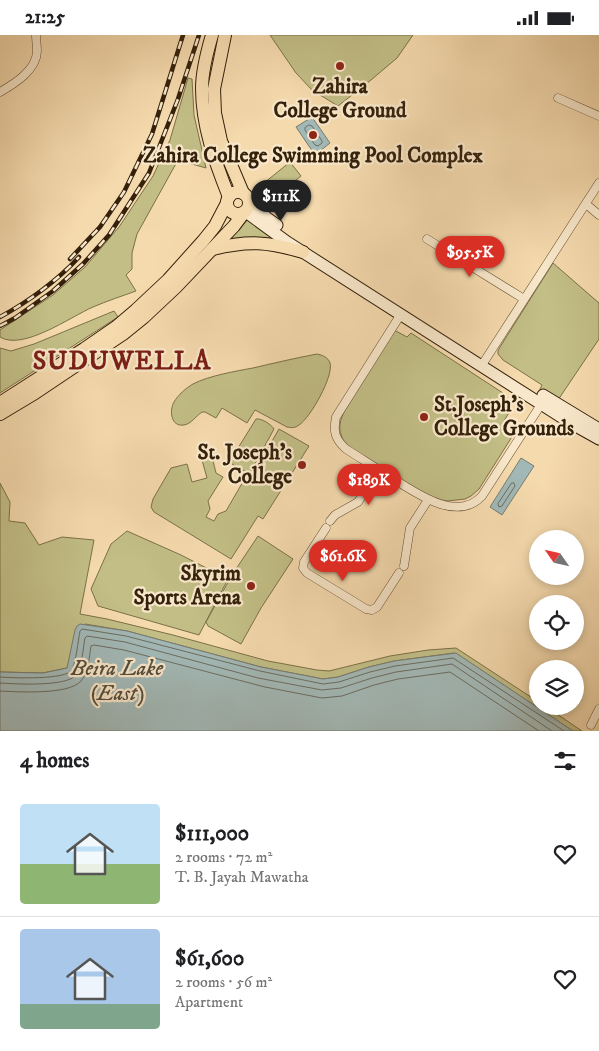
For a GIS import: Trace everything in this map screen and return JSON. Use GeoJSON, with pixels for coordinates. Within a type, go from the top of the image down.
{"type":"FeatureCollection","features":[{"type":"Feature","properties":{"kind":"main road"},"geometry":{"type":"LineString","coordinates":[[212,35],[204,63],[202,88],[206,126],[230,211],[238,215],[245,205]]}},
{"type":"Feature","properties":{"kind":"main road"},"geometry":{"type":"LineString","coordinates":[[225,35],[214,89],[215,113],[220,141],[245,205],[484,362],[574,425],[599,439]]}},
{"type":"Feature","properties":{"kind":"main road"},"geometry":{"type":"LineString","coordinates":[[204,63],[219,66]]}},
{"type":"Feature","properties":{"kind":"main road"},"geometry":{"type":"LineString","coordinates":[[0,415],[87,353],[168,280],[215,227],[228,200],[235,192],[245,205],[303,252],[401,314],[599,429]]}},
{"type":"Feature","properties":{"kind":"main road"},"geometry":{"type":"LineString","coordinates":[[0,403],[124,334],[176,287],[213,249],[234,226],[245,205]]}},
{"type":"Feature","properties":{"kind":"main road"},"geometry":{"type":"LineString","coordinates":[[213,249],[244,243],[262,243],[279,245],[303,252]]}},
{"type":"Feature","properties":{"kind":"street"},"geometry":{"type":"LineString","coordinates":[[0,93],[30,70],[35,62],[37,52],[36,35]]}},
{"type":"Feature","properties":{"kind":"street"},"geometry":{"type":"LineString","coordinates":[[558,98],[599,116]]}},
{"type":"Feature","properties":{"kind":"street"},"geometry":{"type":"LineString","coordinates":[[484,362],[599,183]]}},
{"type":"Feature","properties":{"kind":"street"},"geometry":{"type":"LineString","coordinates":[[586,203],[599,215]]}},
{"type":"Feature","properties":{"kind":"street"},"geometry":{"type":"LineString","coordinates":[[427,239],[524,299]]}},
{"type":"Feature","properties":{"kind":"street"},"geometry":{"type":"LineString","coordinates":[[401,314],[336,417],[335,434],[346,449],[428,500],[437,503],[467,506],[476,502],[482,496],[542,403]]}},
{"type":"Feature","properties":{"kind":"street"},"geometry":{"type":"LineString","coordinates":[[380,470],[358,502],[335,515],[328,524],[304,563],[303,568],[307,573],[366,609],[372,610],[402,569],[410,528],[428,500]]}},
{"type":"Feature","properties":{"kind":"street"},"geometry":{"type":"LineString","coordinates":[[591,725],[599,709]]}},
{"type":"Feature","properties":{"kind":"shaded area","name":"Zahira College Ground"},"geometry":{"type":"Polygon","coordinates":[[[270,35],[413,35],[397,58],[338,106],[312,90],[296,73],[270,35]]]}},
{"type":"Feature","properties":{"kind":"shaded area"},"geometry":{"type":"Polygon","coordinates":[[[188,78],[192,79],[194,115],[206,168],[178,160],[137,234],[132,253],[132,269],[126,275],[136,291],[93,307],[33,336],[21,340],[10,340],[0,337],[0,330],[53,295],[85,267],[119,227],[153,176],[170,140],[188,78]]]}},
{"type":"Feature","properties":{"kind":"shaded area"},"geometry":{"type":"Polygon","coordinates":[[[290,162],[301,176],[275,197],[264,183],[290,162]]]}},
{"type":"Feature","properties":{"kind":"shaded area"},"geometry":{"type":"Polygon","coordinates":[[[248,219],[275,238],[274,240],[227,243],[248,219]]]}},
{"type":"Feature","properties":{"kind":"shaded area"},"geometry":{"type":"Polygon","coordinates":[[[553,263],[599,303],[599,339],[558,400],[540,389],[542,385],[503,360],[498,354],[500,347],[553,263]]]}},
{"type":"Feature","properties":{"kind":"shaded area"},"geometry":{"type":"Polygon","coordinates":[[[114,311],[118,317],[0,393],[0,348],[11,351],[34,344],[114,311]]]}},
{"type":"Feature","properties":{"kind":"shaded area","name":"St.Joseph's College Grounds"},"geometry":{"type":"Polygon","coordinates":[[[394,330],[407,337],[411,333],[506,395],[510,411],[502,424],[515,432],[479,489],[465,499],[448,501],[435,499],[346,445],[341,436],[340,425],[344,412],[394,330]]]}},
{"type":"Feature","properties":{"kind":"shaded area"},"geometry":{"type":"Polygon","coordinates":[[[317,354],[328,359],[330,363],[328,377],[315,406],[304,421],[296,427],[287,427],[255,410],[247,423],[222,408],[216,418],[202,412],[191,422],[184,425],[176,424],[172,418],[172,406],[176,399],[199,381],[222,374],[317,354]]]}},
{"type":"Feature","properties":{"kind":"shaded area"},"geometry":{"type":"Polygon","coordinates":[[[256,419],[261,419],[274,429],[251,471],[248,473],[230,461],[256,419]]]}},
{"type":"Feature","properties":{"kind":"shaded area"},"geometry":{"type":"Polygon","coordinates":[[[279,429],[309,446],[263,519],[258,516],[231,559],[154,512],[151,507],[153,499],[171,468],[187,464],[192,482],[207,478],[202,460],[212,457],[216,473],[223,477],[208,501],[210,509],[206,517],[214,521],[218,514],[226,511],[244,480],[248,482],[252,479],[279,429]]]}},
{"type":"Feature","properties":{"kind":"shaded area"},"geometry":{"type":"Polygon","coordinates":[[[0,483],[10,502],[9,521],[25,523],[39,545],[62,537],[94,540],[80,614],[173,635],[268,661],[317,670],[329,671],[390,656],[456,648],[529,696],[529,702],[454,653],[394,661],[338,677],[323,679],[261,667],[127,631],[85,624],[67,668],[43,673],[0,672],[0,483]]]}},
{"type":"Feature","properties":{"kind":"shaded area"},"geometry":{"type":"Polygon","coordinates":[[[127,531],[181,555],[228,579],[199,635],[98,606],[91,589],[111,544],[127,531]]]}},
{"type":"Feature","properties":{"kind":"shaded area","name":"Skyrim Sports Arena"},"geometry":{"type":"Polygon","coordinates":[[[258,536],[293,559],[261,608],[241,644],[208,626],[206,622],[232,575],[258,536]]]}},
{"type":"Feature","properties":{"kind":"shaded area"},"geometry":{"type":"Polygon","coordinates":[[[549,715],[558,715],[582,731],[573,731],[549,715]]]}},
{"type":"Feature","properties":{"kind":"water","name":"Zahira College Swimming Pool Complex"},"geometry":{"type":"Polygon","coordinates":[[[312,117],[330,143],[315,155],[296,127],[312,117]]]}},
{"type":"Feature","properties":{"kind":"water"},"geometry":{"type":"Polygon","coordinates":[[[521,458],[534,466],[502,515],[490,507],[521,458]]]}},
{"type":"Feature","properties":{"kind":"water","name":"Beira Lake (East)"},"geometry":{"type":"Polygon","coordinates":[[[80,624],[127,631],[261,667],[323,679],[338,677],[394,661],[456,653],[529,702],[529,715],[549,715],[573,731],[0,731],[0,672],[43,673],[67,668],[77,626],[80,624]]]}},
{"type":"Feature","properties":{"kind":"railway"},"geometry":{"type":"LineString","coordinates":[[70,259],[100,227],[124,192],[152,134],[183,35]]}},
{"type":"Feature","properties":{"kind":"railway"},"geometry":{"type":"LineString","coordinates":[[0,326],[15,318],[53,291],[83,264],[109,235],[149,173],[178,99],[199,35]]}},
{"type":"Feature","properties":{"kind":"railway"},"geometry":{"type":"LineString","coordinates":[[0,317],[42,290],[79,257]]}},
{"type":"Feature","properties":{"kind":"place","name":"Zahira College Ground"},"geometry":{"type":"Point","coordinates":[340,66]}},
{"type":"Feature","properties":{"kind":"place","name":"Zahira College Swimming Pool Complex"},"geometry":{"type":"Point","coordinates":[313,135]}},
{"type":"Feature","properties":{"kind":"place","name":"St.Joseph's College Grounds"},"geometry":{"type":"Point","coordinates":[424,417]}},
{"type":"Feature","properties":{"kind":"place","name":"St. Joseph's College"},"geometry":{"type":"Point","coordinates":[302,465]}},
{"type":"Feature","properties":{"kind":"place","name":"Skyrim Sports Arena"},"geometry":{"type":"Point","coordinates":[251,586]}},
{"type":"Feature","properties":{"kind":"district","name":"SUDUWELLA"},"geometry":{"type":"Point","coordinates":[122,361]}}]}
